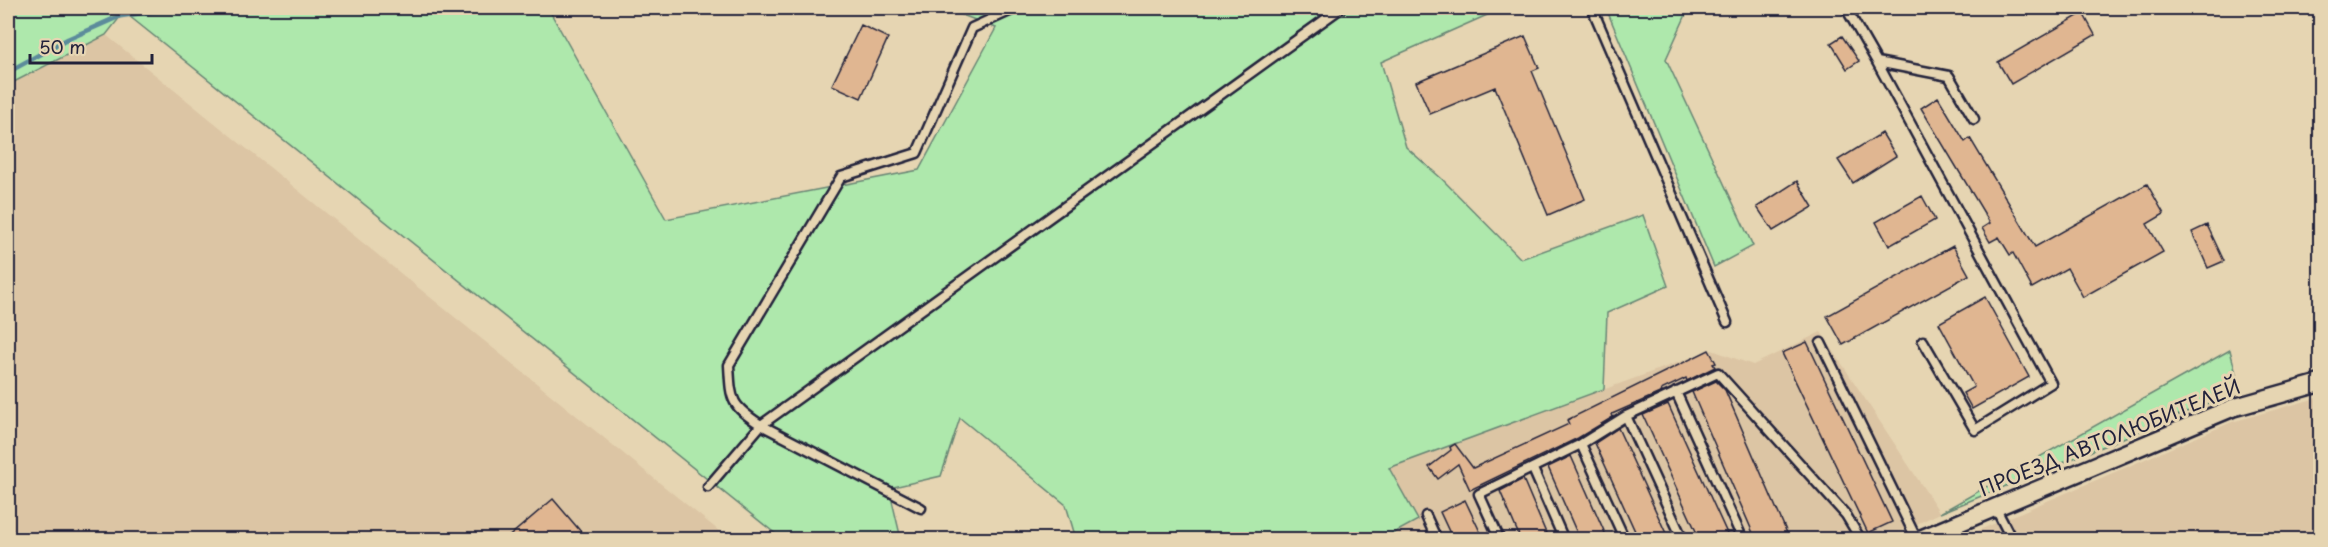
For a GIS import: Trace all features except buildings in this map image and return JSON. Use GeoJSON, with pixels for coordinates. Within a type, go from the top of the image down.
{"type":"FeatureCollection","features":[{"type":"Feature","properties":{"kind":"street","name":"ПРОЕЗД АВТОЛЮБИТЕЛЕЙ"},"geometry":{"type":"LineString","coordinates":[[1918,540],[2232,408],[2320,383]]}},
{"type":"Feature","properties":{"kind":"lane"},"geometry":{"type":"LineString","coordinates":[[921,508],[760,425],[740,412],[730,395],[729,365],[841,177],[917,153],[972,28],[1012,8]]}},
{"type":"Feature","properties":{"kind":"lane"},"geometry":{"type":"LineString","coordinates":[[708,487],[760,425],[1341,8]]}},
{"type":"Feature","properties":{"kind":"lane"},"geometry":{"type":"LineString","coordinates":[[1592,8],[1727,322]]}},
{"type":"Feature","properties":{"kind":"lane"},"geometry":{"type":"LineString","coordinates":[[1846,8],[2051,383],[1975,430],[1923,341]]}},
{"type":"Feature","properties":{"kind":"lane"},"geometry":{"type":"LineString","coordinates":[[1877,62],[1948,76],[1974,119]]}},
{"type":"Feature","properties":{"kind":"lane"},"geometry":{"type":"LineString","coordinates":[[1821,343],[1918,540]]}},
{"type":"Feature","properties":{"kind":"lane"},"geometry":{"type":"LineString","coordinates":[[1500,540],[1479,495],[1581,444],[1626,416],[1718,374],[1846,515],[1862,540]]}},
{"type":"Feature","properties":{"kind":"lane"},"geometry":{"type":"LineString","coordinates":[[1676,392],[1743,540]]}},
{"type":"Feature","properties":{"kind":"lane"},"geometry":{"type":"LineString","coordinates":[[1626,416],[1683,540]]}},
{"type":"Feature","properties":{"kind":"lane"},"geometry":{"type":"LineString","coordinates":[[1581,444],[1624,540]]}},
{"type":"Feature","properties":{"kind":"lane"},"geometry":{"type":"LineString","coordinates":[[1533,469],[1564,540]]}},
{"type":"Feature","properties":{"kind":"lane"},"geometry":{"type":"LineString","coordinates":[[1995,507],[2012,540]]}},
{"type":"Feature","properties":{"kind":"lane"},"geometry":{"type":"LineString","coordinates":[[1426,516],[1437,540]]}},
{"type":"Feature","properties":{"kind":"shaded area"},"geometry":{"type":"Polygon","coordinates":[[[106,35],[729,539],[8,540],[8,85],[106,35]]]}},
{"type":"Feature","properties":{"kind":"shaded area"},"geometry":{"type":"Polygon","coordinates":[[[1821,332],[1940,513],[1883,540],[1383,540],[1418,520],[1389,468],[1712,350],[1753,365],[1821,332]]]}},
{"type":"Feature","properties":{"kind":"shaded area"},"geometry":{"type":"Polygon","coordinates":[[[2320,397],[2320,539],[1956,540],[2232,422],[2320,397]]]}},
{"type":"Feature","properties":{"kind":"green space"},"geometry":{"type":"Polygon","coordinates":[[[8,8],[548,8],[666,219],[919,170],[996,28],[944,8],[1503,8],[1381,62],[1406,147],[1442,179],[1521,259],[1643,215],[1668,286],[1607,313],[1604,389],[1389,468],[1418,520],[1383,539],[1076,539],[1066,505],[960,418],[941,476],[889,488],[901,539],[782,539],[124,12],[106,35],[8,85],[8,8]]]}},
{"type":"Feature","properties":{"kind":"green space"},"geometry":{"type":"Polygon","coordinates":[[[1606,8],[1689,8],[1666,59],[1753,246],[1714,267],[1606,8]]]}},
{"type":"Feature","properties":{"kind":"green space"},"geometry":{"type":"Polygon","coordinates":[[[2230,350],[2240,390],[1940,513],[2230,350]]]}},
{"type":"Feature","properties":{"kind":"waterway"},"geometry":{"type":"LineString","coordinates":[[8,72],[68,39],[120,16],[176,8]]}},
{"type":"Feature","properties":{"kind":"waterway"},"geometry":{"type":"LineString","coordinates":[[244,8],[259,8]]}}]}
